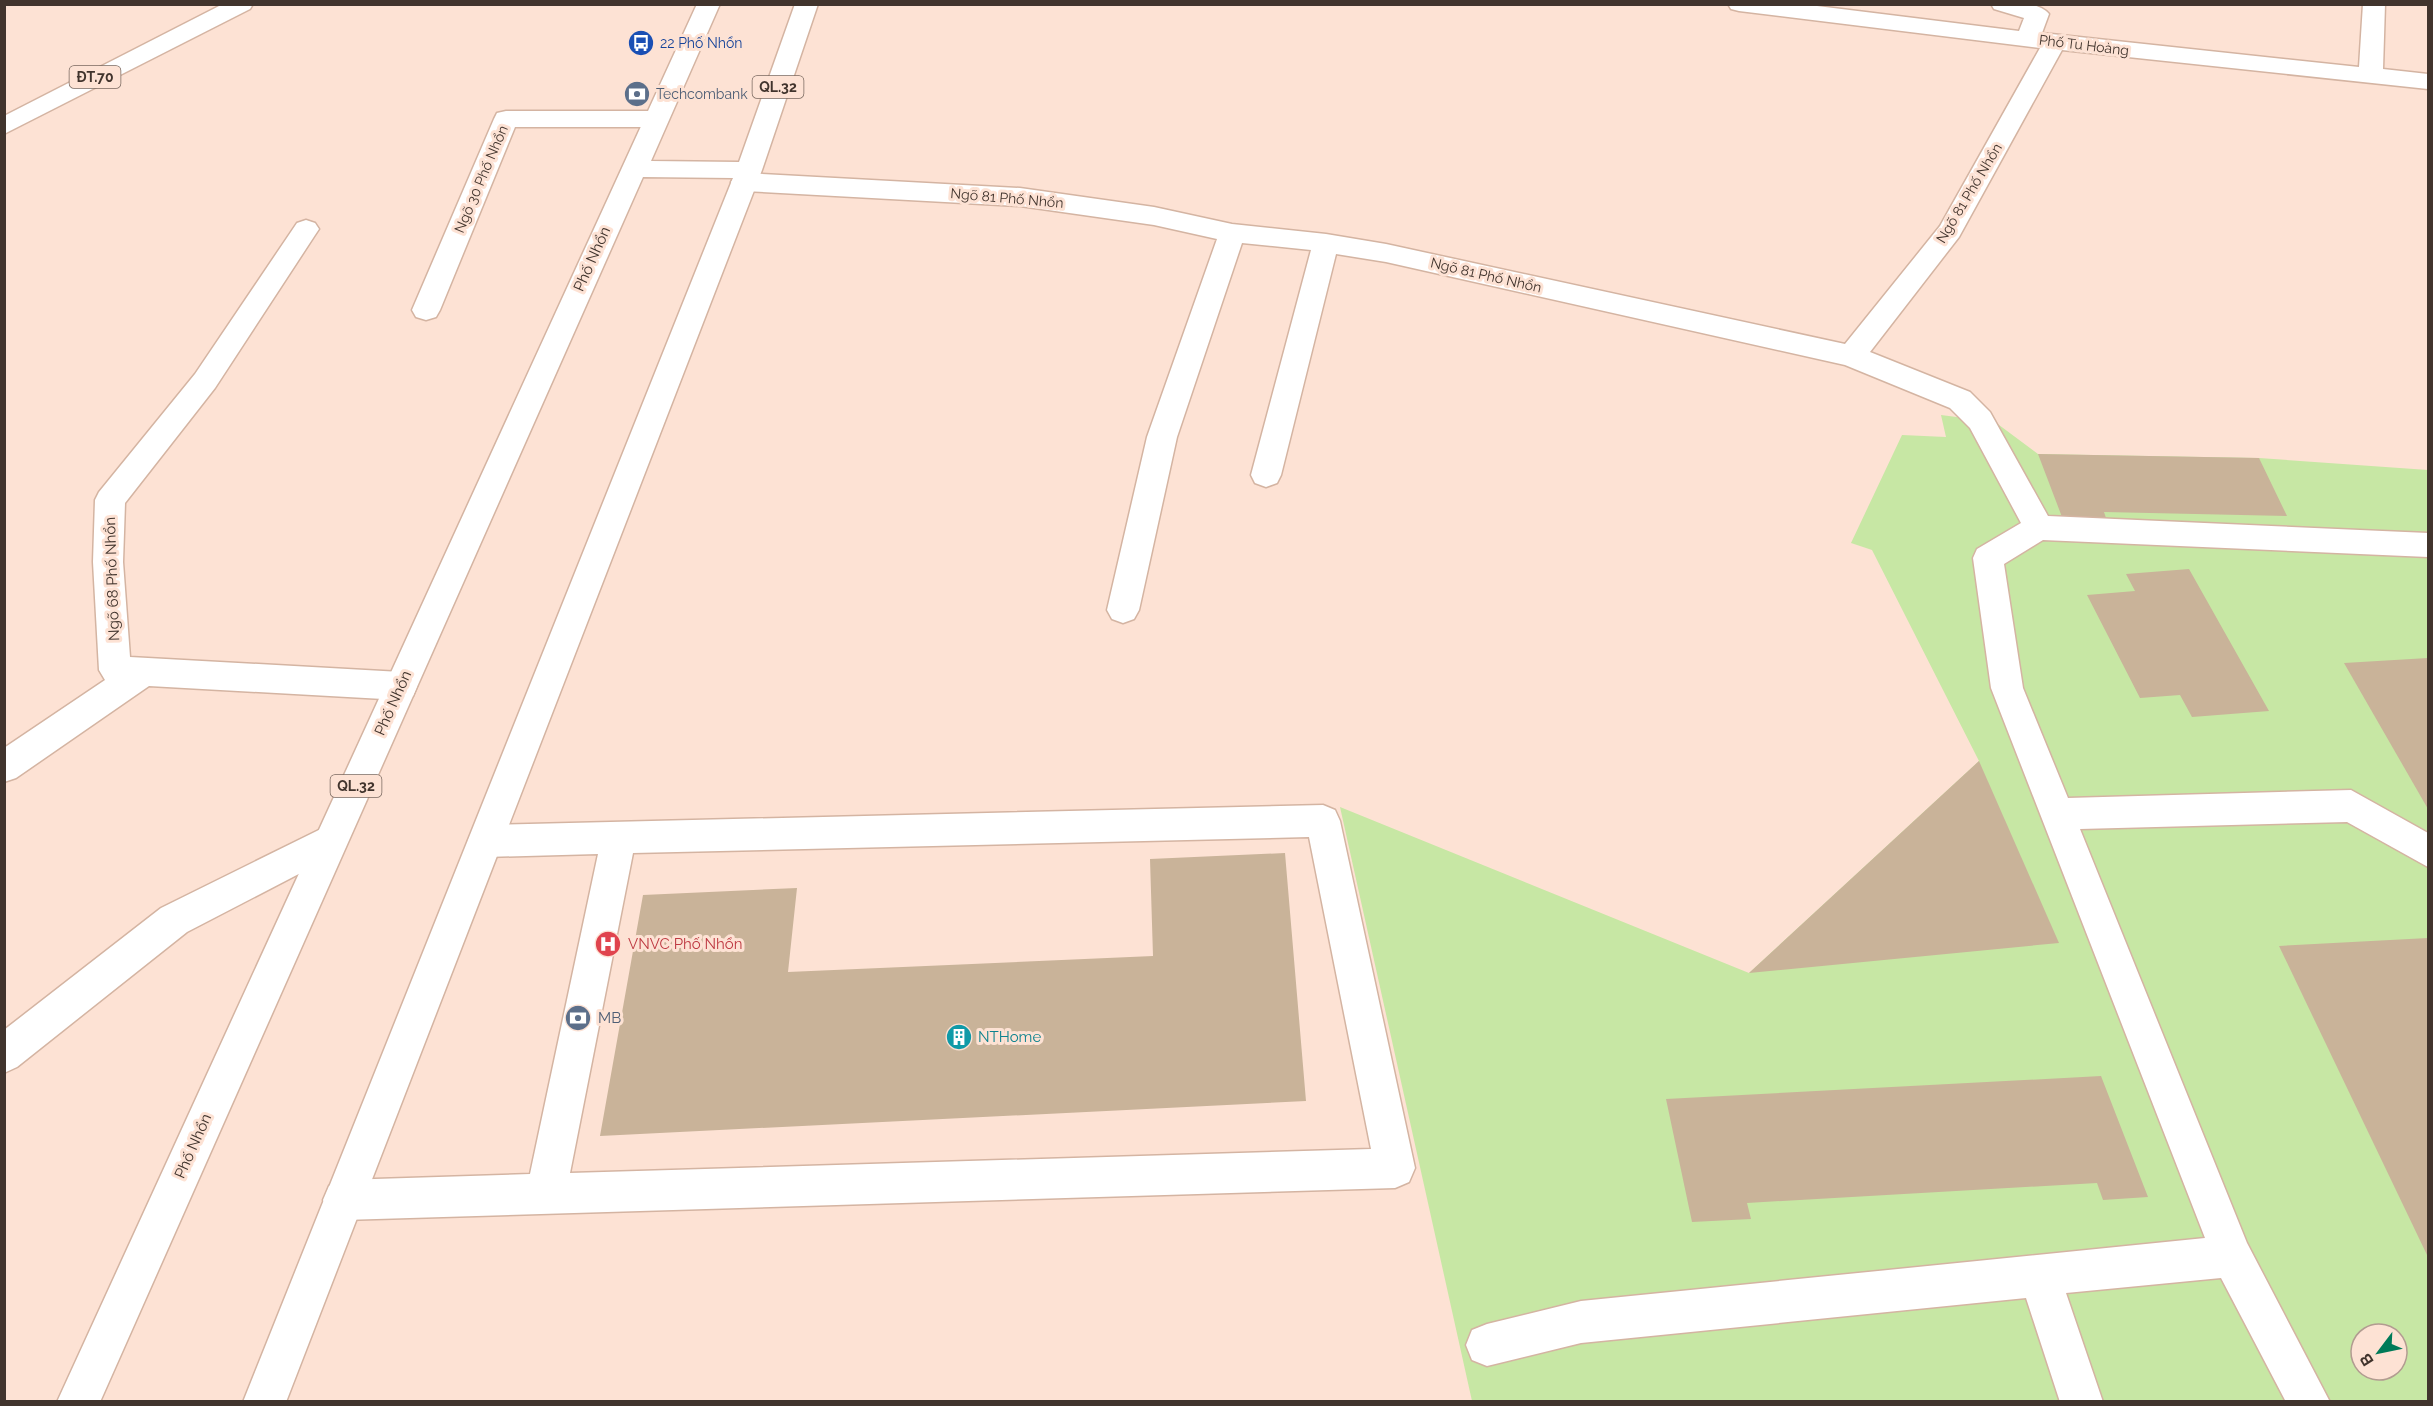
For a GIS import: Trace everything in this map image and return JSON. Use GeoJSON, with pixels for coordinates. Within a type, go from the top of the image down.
{"type":"FeatureCollection","features":[{"type":"Feature","properties":{"kind":"main road"},"geometry":{"type":"LineString","coordinates":[[186,31],[220,4]]}},
{"type":"Feature","properties":{"kind":"main road","name":"ĐT.70"},"geometry":{"type":"LineString","coordinates":[[4,126],[242,4]]}},
{"type":"Feature","properties":{"kind":"main road","name":"Phố Nhổn"},"geometry":{"type":"LineString","coordinates":[[78,1401],[709,4]]}},
{"type":"Feature","properties":{"kind":"main road","name":"QL.32"},"geometry":{"type":"LineString","coordinates":[[264,1401],[747,176],[807,4]]}},
{"type":"Feature","properties":{"kind":"main road","name":"Phố Tu Hoàng"},"geometry":{"type":"LineString","coordinates":[[1739,4],[2028,39],[2428,81]]}},
{"type":"Feature","properties":{"kind":"main road"},"geometry":{"type":"LineString","coordinates":[[2002,4],[2038,9],[2028,39]]}},
{"type":"Feature","properties":{"kind":"main road"},"geometry":{"type":"LineString","coordinates":[[2371,75],[2374,4]]}},
{"type":"Feature","properties":{"kind":"main road","name":"Ngõ 81 Phố Nhổn"},"geometry":{"type":"LineString","coordinates":[[633,170],[747,176],[1020,197],[1154,216],[1232,233],[1326,243],[1386,253],[1851,356],[1950,231],[2055,42]]}},
{"type":"Feature","properties":{"kind":"main road","name":"Ngõ 30 Phố Nhổn"},"geometry":{"type":"LineString","coordinates":[[426,310],[494,141],[506,120],[656,119]]}},
{"type":"Feature","properties":{"kind":"main road","name":"Ngõ 68 Phố Nhổn"},"geometry":{"type":"LineString","coordinates":[[306,229],[205,381],[110,500],[108,562],[115,670],[401,686]]}},
{"type":"Feature","properties":{"kind":"main road"},"geometry":{"type":"LineString","coordinates":[[1123,610],[1162,437],[1232,233]]}},
{"type":"Feature","properties":{"kind":"main road"},"geometry":{"type":"LineString","coordinates":[[1266,475],[1326,243]]}},
{"type":"Feature","properties":{"kind":"main road"},"geometry":{"type":"LineString","coordinates":[[1851,356],[1960,400],[1980,420],[2039,528]]}},
{"type":"Feature","properties":{"kind":"main road"},"geometry":{"type":"LineString","coordinates":[[2309,1401],[2232,1256],[2007,688],[1988,558],[2039,528],[2428,545]]}},
{"type":"Feature","properties":{"kind":"main road"},"geometry":{"type":"LineString","coordinates":[[4,767],[142,672]]}},
{"type":"Feature","properties":{"kind":"main road"},"geometry":{"type":"LineString","coordinates":[[2056,814],[2350,806],[2428,851]]}},
{"type":"Feature","properties":{"kind":"main road"},"geometry":{"type":"LineString","coordinates":[[344,1200],[1395,1168],[1323,821],[485,841]]}},
{"type":"Feature","properties":{"kind":"main road"},"geometry":{"type":"LineString","coordinates":[[546,1194],[619,838]]}},
{"type":"Feature","properties":{"kind":"main road"},"geometry":{"type":"LineString","coordinates":[[4,1054],[174,920],[331,840]]}},
{"type":"Feature","properties":{"kind":"main road"},"geometry":{"type":"LineString","coordinates":[[1487,1345],[1581,1322],[2232,1256]]}},
{"type":"Feature","properties":{"kind":"main road"},"geometry":{"type":"LineString","coordinates":[[2039,1275],[2082,1401]]}},
{"type":"Feature","properties":{"kind":"green space"},"geometry":{"type":"Polygon","coordinates":[[[1941,415],[1995,422],[2038,454],[2259,458],[2428,470],[2428,1401],[1472,1401],[1340,807],[1749,973],[1979,761],[1872,550],[1851,543],[1902,435],[1946,437],[1941,415]]]}},
{"type":"Feature","properties":{"kind":"building"},"geometry":{"type":"Polygon","coordinates":[[[2038,454],[2259,458],[2287,516],[2104,512],[2106,518],[2062,517],[2038,454]]]}},
{"type":"Feature","properties":{"kind":"building"},"geometry":{"type":"Polygon","coordinates":[[[2189,569],[2269,711],[2192,717],[2180,695],[2140,698],[2087,595],[2135,591],[2126,574],[2189,569]]]}},
{"type":"Feature","properties":{"kind":"building"},"geometry":{"type":"Polygon","coordinates":[[[2428,658],[2428,809],[2344,663],[2428,658]]]}},
{"type":"Feature","properties":{"kind":"building"},"geometry":{"type":"Polygon","coordinates":[[[1979,761],[2059,943],[1749,973],[1979,761]]]}},
{"type":"Feature","properties":{"kind":"building","name":"NTHome"},"geometry":{"type":"Polygon","coordinates":[[[1285,853],[1306,1101],[600,1136],[643,895],[797,888],[788,972],[1153,956],[1150,859],[1285,853]]]}},
{"type":"Feature","properties":{"kind":"building"},"geometry":{"type":"Polygon","coordinates":[[[2428,938],[2428,1257],[2279,946],[2428,938]]]}},
{"type":"Feature","properties":{"kind":"building"},"geometry":{"type":"Polygon","coordinates":[[[2101,1076],[2148,1197],[2103,1200],[2097,1183],[1747,1203],[1751,1219],[1692,1222],[1666,1099],[2101,1076]]]}},
{"type":"Feature","properties":{"kind":"place","name":"22 Phố Nhổn"},"geometry":{"type":"Point","coordinates":[641,43]}},
{"type":"Feature","properties":{"kind":"place","name":"Techcombank"},"geometry":{"type":"Point","coordinates":[637,94]}},
{"type":"Feature","properties":{"kind":"place","name":"VNVC Phố Nhổn"},"geometry":{"type":"Point","coordinates":[608,944]}},
{"type":"Feature","properties":{"kind":"place","name":"MB"},"geometry":{"type":"Point","coordinates":[578,1018]}},
{"type":"Feature","properties":{"kind":"place","name":"NTHome"},"geometry":{"type":"Point","coordinates":[959,1037]}}]}
